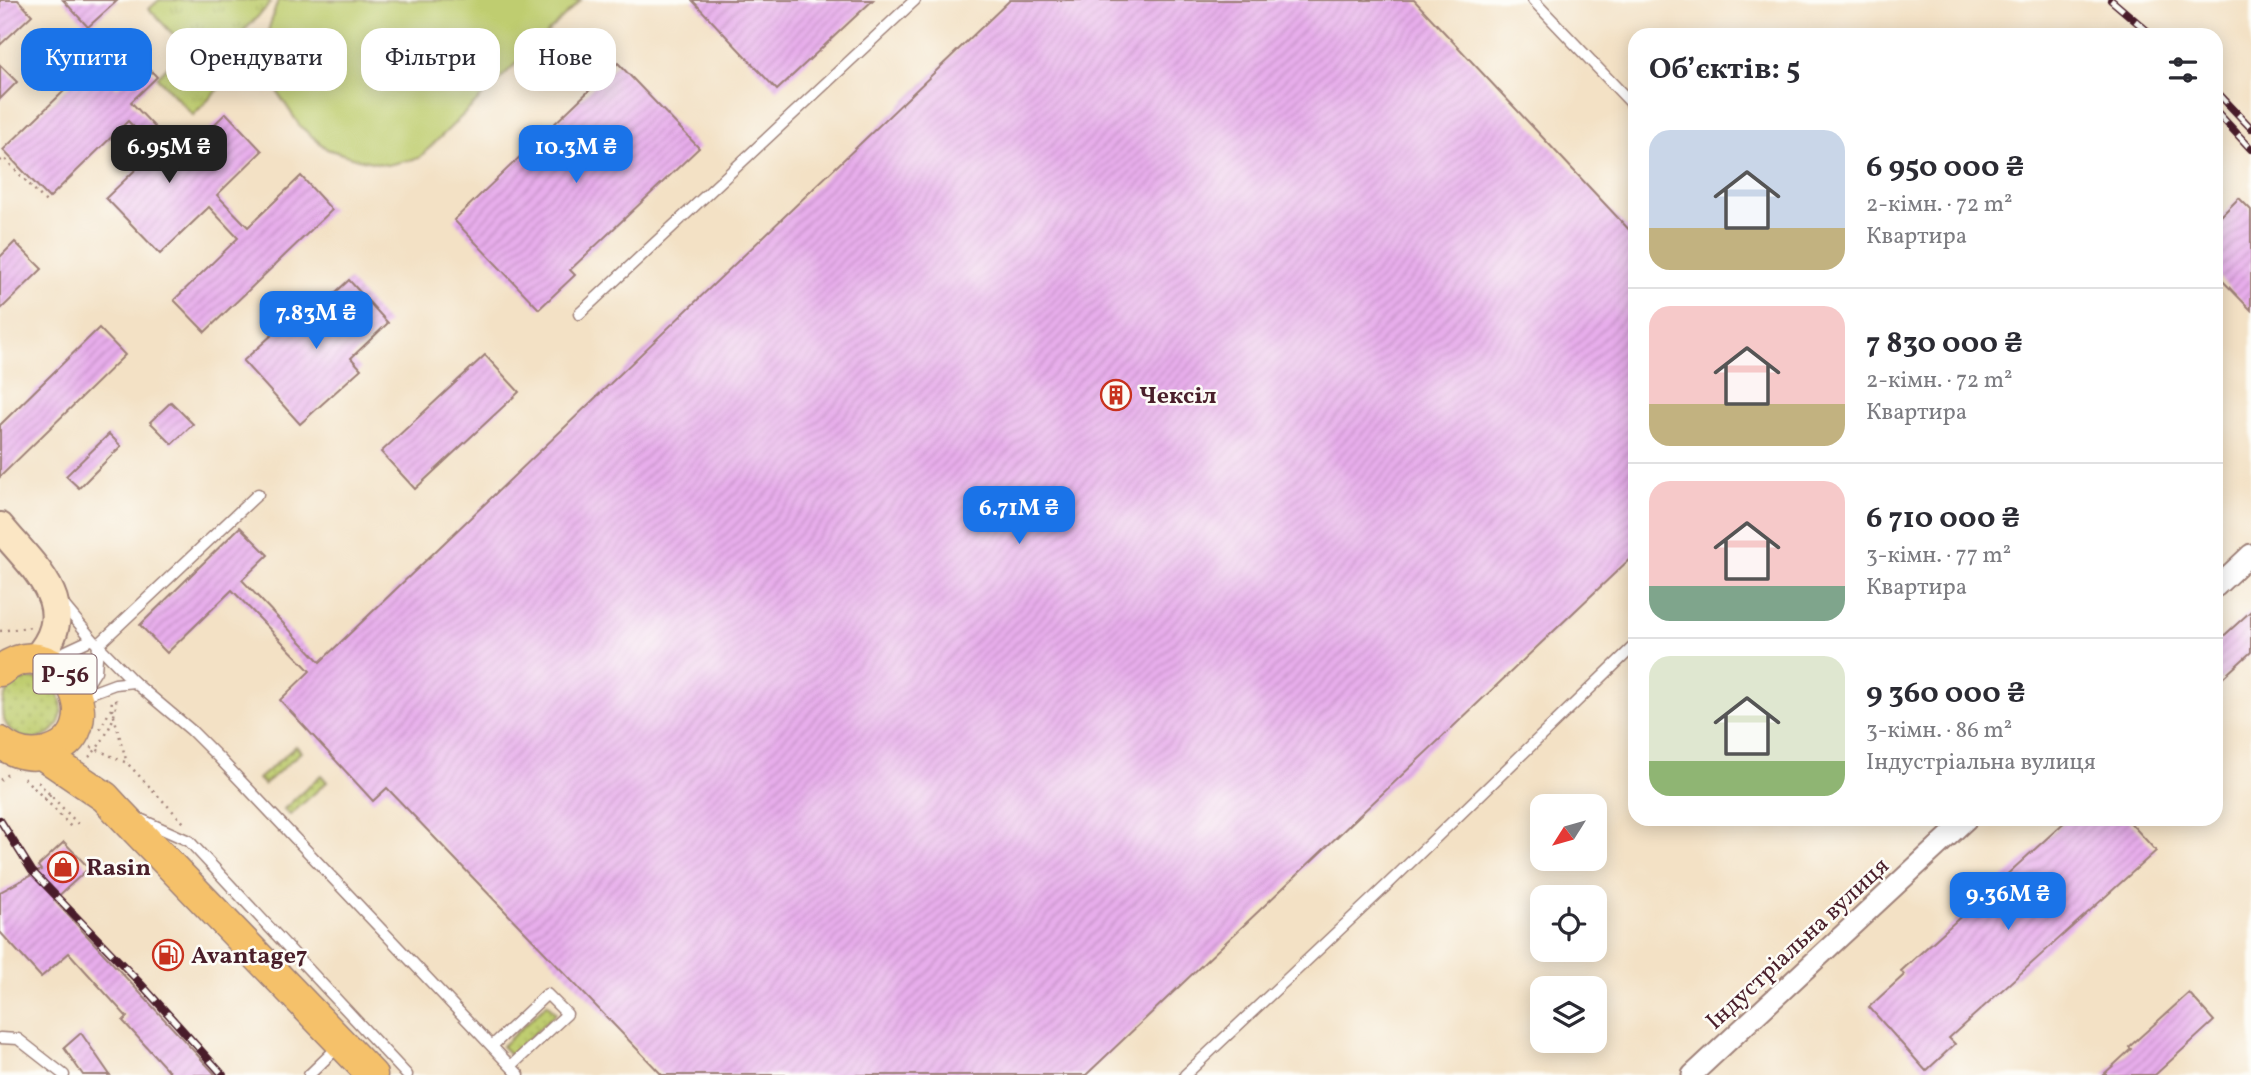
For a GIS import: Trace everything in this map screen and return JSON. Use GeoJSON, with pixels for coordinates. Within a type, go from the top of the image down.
{"type":"FeatureCollection","features":[{"type":"Feature","properties":{"kind":"main road","name":"Р-56"},"geometry":{"type":"LineString","coordinates":[[18,663],[66,675],[78,697],[79,715],[73,733]]}},
{"type":"Feature","properties":{"kind":"main road"},"geometry":{"type":"LineString","coordinates":[[15,761],[58,748],[73,733],[111,804],[353,1061]]}},
{"type":"Feature","properties":{"kind":"main road"},"geometry":{"type":"LineString","coordinates":[[15,761],[111,804]]}},
{"type":"Feature","properties":{"kind":"street"},"geometry":{"type":"LineString","coordinates":[[0,527],[47,584],[56,606],[57,618],[48,645],[18,663]]}},
{"type":"Feature","properties":{"kind":"street"},"geometry":{"type":"LineString","coordinates":[[2223,580],[2251,554]]}},
{"type":"Feature","properties":{"kind":"street","name":"Індустріальна вулиця"},"geometry":{"type":"LineString","coordinates":[[1692,1075],[1959,826]]}},
{"type":"Feature","properties":{"kind":"lane"},"geometry":{"type":"LineString","coordinates":[[579,314],[915,0]]}},
{"type":"Feature","properties":{"kind":"lane"},"geometry":{"type":"LineString","coordinates":[[1533,0],[1628,100]]}},
{"type":"Feature","properties":{"kind":"lane"},"geometry":{"type":"LineString","coordinates":[[18,663],[95,642],[258,494]]}},
{"type":"Feature","properties":{"kind":"lane"},"geometry":{"type":"LineString","coordinates":[[47,584],[95,642],[153,700],[191,730],[219,758],[519,1075]]}},
{"type":"Feature","properties":{"kind":"lane"},"geometry":{"type":"LineString","coordinates":[[78,697],[96,671],[95,642]]}},
{"type":"Feature","properties":{"kind":"lane"},"geometry":{"type":"LineString","coordinates":[[1185,1075],[1387,885],[1628,652]]}},
{"type":"Feature","properties":{"kind":"lane"},"geometry":{"type":"LineString","coordinates":[[78,697],[115,684],[134,681]]}},
{"type":"Feature","properties":{"kind":"lane"},"geometry":{"type":"LineString","coordinates":[[111,804],[189,841],[407,1075]]}},
{"type":"Feature","properties":{"kind":"lane"},"geometry":{"type":"LineString","coordinates":[[492,1046],[547,994],[567,1014],[510,1066]]}},
{"type":"Feature","properties":{"kind":"lane"},"geometry":{"type":"LineString","coordinates":[[0,1038],[18,1040],[64,1075]]}},
{"type":"Feature","properties":{"kind":"lane"},"geometry":{"type":"LineString","coordinates":[[309,1075],[353,1061]]}},
{"type":"Feature","properties":{"kind":"path"},"geometry":{"type":"LineString","coordinates":[[0,161],[4,158],[48,204]]}},
{"type":"Feature","properties":{"kind":"path"},"geometry":{"type":"LineString","coordinates":[[112,700],[111,709],[91,747],[127,763],[191,831]]}},
{"type":"Feature","properties":{"kind":"path"},"geometry":{"type":"LineString","coordinates":[[111,709],[127,763]]}},
{"type":"Feature","properties":{"kind":"path"},"geometry":{"type":"LineString","coordinates":[[15,761],[78,824]]}},
{"type":"Feature","properties":{"kind":"path"},"geometry":{"type":"LineString","coordinates":[[45,799],[73,829]]}},
{"type":"Feature","properties":{"kind":"green space"},"geometry":{"type":"Polygon","coordinates":[[[159,0],[268,0],[271,3],[247,28],[167,28],[149,9],[159,0]]]}},
{"type":"Feature","properties":{"kind":"green space"},"geometry":{"type":"Polygon","coordinates":[[[278,0],[581,0],[552,28],[514,28],[514,65],[500,79],[500,28],[361,28],[361,91],[488,91],[419,158],[387,165],[327,149],[300,126],[278,91],[347,91],[347,28],[269,28],[278,0]]]}},
{"type":"Feature","properties":{"kind":"green space"},"geometry":{"type":"Polygon","coordinates":[[[166,68],[166,86],[157,77],[166,68]]]}},
{"type":"Feature","properties":{"kind":"green space"},"geometry":{"type":"Polygon","coordinates":[[[170,91],[217,91],[193,115],[170,91]]]}},
{"type":"Feature","properties":{"kind":"green space"},"geometry":{"type":"Polygon","coordinates":[[[32,679],[49,684],[57,692],[62,709],[57,726],[49,734],[32,739],[15,734],[7,726],[2,709],[7,692],[15,684],[32,679]]]}},
{"type":"Feature","properties":{"kind":"green space"},"geometry":{"type":"Polygon","coordinates":[[[296,746],[301,752],[264,785],[258,779],[296,746]]]}},
{"type":"Feature","properties":{"kind":"green space"},"geometry":{"type":"Polygon","coordinates":[[[321,775],[327,782],[290,815],[284,809],[321,775]]]}},
{"type":"Feature","properties":{"kind":"green space"},"geometry":{"type":"Polygon","coordinates":[[[547,1004],[556,1013],[511,1055],[502,1046],[547,1004]]]}},
{"type":"Feature","properties":{"kind":"building"},"geometry":{"type":"Polygon","coordinates":[[[0,0],[18,0],[32,15],[0,45],[0,0]]]}},
{"type":"Feature","properties":{"kind":"building"},"geometry":{"type":"Polygon","coordinates":[[[63,0],[118,0],[88,27],[63,0]]]}},
{"type":"Feature","properties":{"kind":"building"},"geometry":{"type":"Polygon","coordinates":[[[692,0],[873,0],[777,90],[692,0]]]}},
{"type":"Feature","properties":{"kind":"building","name":"Чексіл"},"geometry":{"type":"Polygon","coordinates":[[[1010,0],[1414,0],[1628,229],[1628,561],[1086,1075],[662,1075],[387,788],[373,801],[280,700],[310,671],[232,590],[167,653],[140,625],[240,527],[268,555],[242,580],[320,662],[1010,0]]]}},
{"type":"Feature","properties":{"kind":"building"},"geometry":{"type":"Polygon","coordinates":[[[618,63],[699,148],[570,270],[575,275],[539,309],[454,220],[589,91],[616,91],[618,63]]]}},
{"type":"Feature","properties":{"kind":"building"},"geometry":{"type":"Polygon","coordinates":[[[0,65],[17,82],[0,99],[0,65]]]}},
{"type":"Feature","properties":{"kind":"building"},"geometry":{"type":"Polygon","coordinates":[[[64,91],[142,91],[131,102],[182,156],[226,113],[262,151],[217,195],[248,227],[301,176],[332,210],[205,332],[174,300],[238,238],[209,207],[160,254],[106,198],[156,150],[128,121],[49,198],[3,150],[64,91]]]}},
{"type":"Feature","properties":{"kind":"building"},"geometry":{"type":"Polygon","coordinates":[[[2239,198],[2251,210],[2251,310],[2223,281],[2223,214],[2239,198]]]}},
{"type":"Feature","properties":{"kind":"building"},"geometry":{"type":"Polygon","coordinates":[[[15,242],[42,269],[0,310],[0,257],[15,242]]]}},
{"type":"Feature","properties":{"kind":"building"},"geometry":{"type":"Polygon","coordinates":[[[349,280],[388,323],[351,358],[361,369],[300,424],[243,361],[304,306],[312,314],[349,280]]]}},
{"type":"Feature","properties":{"kind":"building"},"geometry":{"type":"Polygon","coordinates":[[[99,328],[125,355],[0,477],[0,425],[99,328]]]}},
{"type":"Feature","properties":{"kind":"building"},"geometry":{"type":"Polygon","coordinates":[[[485,355],[519,392],[415,489],[381,452],[485,355]]]}},
{"type":"Feature","properties":{"kind":"building"},"geometry":{"type":"Polygon","coordinates":[[[171,402],[193,424],[172,444],[150,422],[171,402]]]}},
{"type":"Feature","properties":{"kind":"building"},"geometry":{"type":"Polygon","coordinates":[[[109,434],[121,446],[79,488],[66,476],[109,434]]]}},
{"type":"Feature","properties":{"kind":"building"},"geometry":{"type":"Polygon","coordinates":[[[2251,611],[2251,652],[2223,678],[2223,637],[2251,611]]]}},
{"type":"Feature","properties":{"kind":"building"},"geometry":{"type":"Polygon","coordinates":[[[2060,826],[2133,826],[2156,851],[1949,1038],[1955,1044],[1926,1071],[1869,1007],[1904,975],[1901,971],[2060,826]]]}},
{"type":"Feature","properties":{"kind":"building"},"geometry":{"type":"Polygon","coordinates":[[[64,842],[89,868],[54,900],[216,1075],[172,1075],[123,1021],[127,1017],[69,953],[41,977],[0,932],[0,892],[41,870],[38,866],[64,842]]]}},
{"type":"Feature","properties":{"kind":"building"},"geometry":{"type":"Polygon","coordinates":[[[2189,993],[2214,1021],[2155,1075],[2103,1075],[2131,1049],[2129,1047],[2189,993]]]}},
{"type":"Feature","properties":{"kind":"building"},"geometry":{"type":"Polygon","coordinates":[[[81,1033],[110,1075],[83,1075],[64,1048],[81,1033]]]}},
{"type":"Feature","properties":{"kind":"railway"},"geometry":{"type":"LineString","coordinates":[[2111,0],[2144,28]]}},
{"type":"Feature","properties":{"kind":"railway"},"geometry":{"type":"LineString","coordinates":[[2223,98],[2251,128]]}},
{"type":"Feature","properties":{"kind":"railway"},"geometry":{"type":"LineString","coordinates":[[2223,119],[2251,149]]}},
{"type":"Feature","properties":{"kind":"railway"},"geometry":{"type":"LineString","coordinates":[[0,820],[32,871],[141,984],[223,1075]]}},
{"type":"Feature","properties":{"kind":"place","name":"Чексіл"},"geometry":{"type":"Point","coordinates":[1116,395]}},
{"type":"Feature","properties":{"kind":"place","name":"Rasin"},"geometry":{"type":"Point","coordinates":[63,867]}},
{"type":"Feature","properties":{"kind":"place","name":"Avantage7"},"geometry":{"type":"Point","coordinates":[168,955]}}]}
